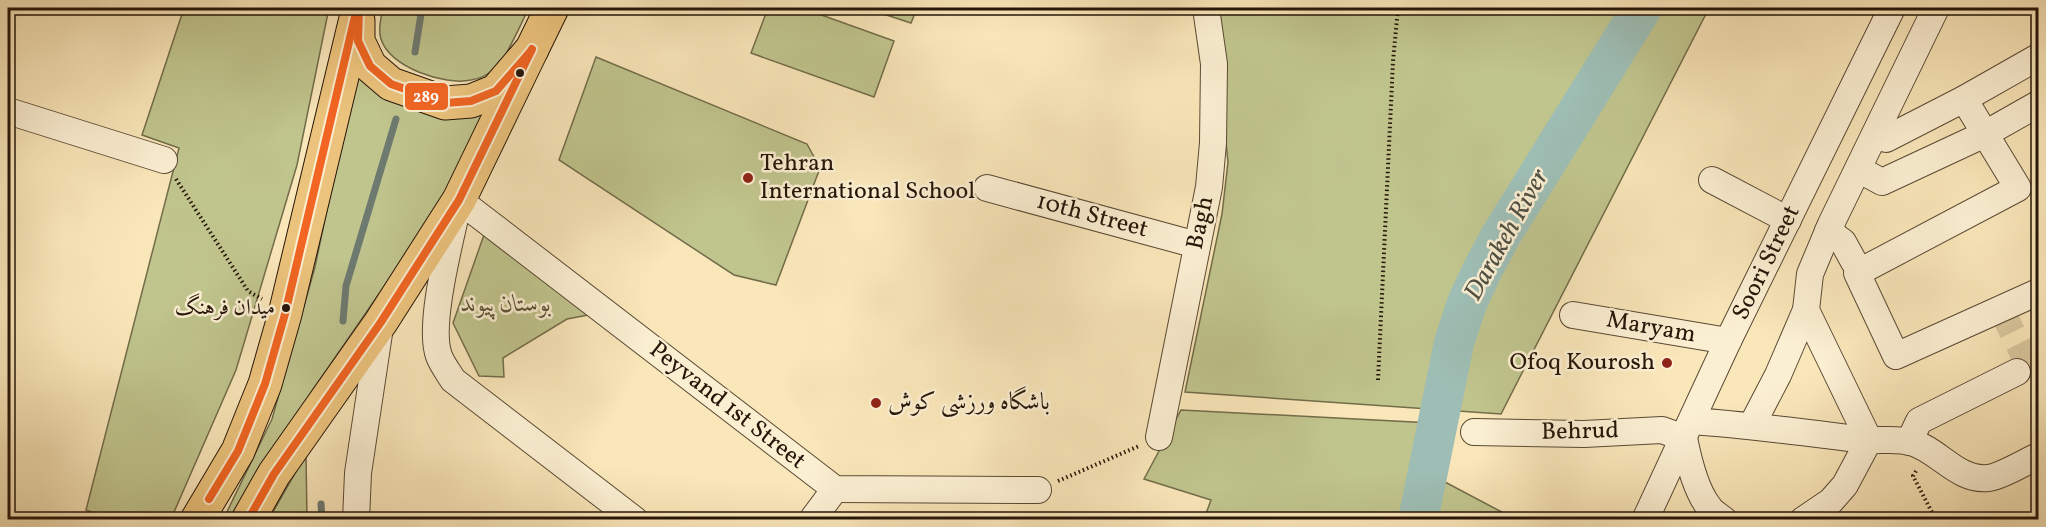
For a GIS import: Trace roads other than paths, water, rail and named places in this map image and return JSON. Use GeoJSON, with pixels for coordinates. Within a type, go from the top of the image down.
{"type":"FeatureCollection","features":[{"type":"Feature","properties":{"kind":"main road"},"geometry":{"type":"LineString","coordinates":[[248,519],[274,474],[381,322],[459,200],[552,8]]}},
{"type":"Feature","properties":{"kind":"main road"},"geometry":{"type":"LineString","coordinates":[[358,10],[358,41],[370,66],[391,84],[445,103],[471,101],[496,91],[532,49]]}},
{"type":"Feature","properties":{"kind":"main road"},"geometry":{"type":"LineString","coordinates":[[197,519],[238,451],[265,384],[285,314],[358,10]]}},
{"type":"Feature","properties":{"kind":"street","name":"Bagh"},"geometry":{"type":"LineString","coordinates":[[1159,437],[1209,187],[1213,142],[1214,64],[1206,8]]}},
{"type":"Feature","properties":{"kind":"street","name":"Soori Street"},"geometry":{"type":"LineString","coordinates":[[1645,519],[1728,341],[1892,8]]}},
{"type":"Feature","properties":{"kind":"street"},"geometry":{"type":"LineString","coordinates":[[1752,425],[1778,375],[1806,310],[1810,274],[1828,231],[1936,8]]}},
{"type":"Feature","properties":{"kind":"street"},"geometry":{"type":"LineString","coordinates":[[1874,136],[1886,139],[1964,99],[2038,57]]}},
{"type":"Feature","properties":{"kind":"street"},"geometry":{"type":"LineString","coordinates":[[1964,99],[2018,188],[1857,273],[1896,356],[2038,292]]}},
{"type":"Feature","properties":{"kind":"street"},"geometry":{"type":"LineString","coordinates":[[1858,169],[1882,182],[1985,134],[2038,104]]}},
{"type":"Feature","properties":{"kind":"street"},"geometry":{"type":"LineString","coordinates":[[8,111],[164,160]]}},
{"type":"Feature","properties":{"kind":"street"},"geometry":{"type":"LineString","coordinates":[[1712,180],[1788,220]]}},
{"type":"Feature","properties":{"kind":"street","name":"10th Street"},"geometry":{"type":"LineString","coordinates":[[987,188],[1197,245]]}},
{"type":"Feature","properties":{"kind":"street"},"geometry":{"type":"LineString","coordinates":[[459,200],[435,326],[438,355],[453,380],[635,519]]}},
{"type":"Feature","properties":{"kind":"street","name":"Peyvand 1st Street"},"geometry":{"type":"LineString","coordinates":[[459,200],[835,489]]}},
{"type":"Feature","properties":{"kind":"street"},"geometry":{"type":"LineString","coordinates":[[1828,231],[1843,242],[1854,262]]}},
{"type":"Feature","properties":{"kind":"street"},"geometry":{"type":"LineString","coordinates":[[1803,519],[1831,501],[1845,485],[1869,440],[1806,310]]}},
{"type":"Feature","properties":{"kind":"street","name":"Maryam"},"geometry":{"type":"LineString","coordinates":[[1573,315],[1728,341]]}},
{"type":"Feature","properties":{"kind":"street"},"geometry":{"type":"LineString","coordinates":[[356,519],[358,473],[381,322]]}},
{"type":"Feature","properties":{"kind":"street"},"geometry":{"type":"LineString","coordinates":[[2028,368],[1919,421],[1909,441],[1926,448],[1970,477],[1990,478],[2038,456]]}},
{"type":"Feature","properties":{"kind":"street","name":"Behrud"},"geometry":{"type":"LineString","coordinates":[[1474,432],[1584,434],[1752,425],[1869,440],[1909,441]]}},
{"type":"Feature","properties":{"kind":"street"},"geometry":{"type":"LineString","coordinates":[[1688,429],[1690,466],[1714,516]]}},
{"type":"Feature","properties":{"kind":"street"},"geometry":{"type":"LineString","coordinates":[[813,519],[835,489],[1038,490]]}},
{"type":"Feature","properties":{"kind":"waterway"},"geometry":{"type":"LineString","coordinates":[[415,52],[422,8]]}},
{"type":"Feature","properties":{"kind":"waterway","name":"Darakeh River"},"geometry":{"type":"LineString","coordinates":[[1418,520],[1454,343],[1467,303],[1500,237],[1642,8]]}},
{"type":"Feature","properties":{"kind":"waterway"},"geometry":{"type":"LineString","coordinates":[[343,321],[346,286],[396,119]]}},
{"type":"Feature","properties":{"kind":"waterway"},"geometry":{"type":"LineString","coordinates":[[321,504],[322,520]]}},
{"type":"Feature","properties":{"kind":"tunnel"},"geometry":{"type":"LineString","coordinates":[[2001,309],[2029,366],[2038,361]]}},
{"type":"Feature","properties":{"kind":"place","name":"Tehran International School"},"geometry":{"type":"Point","coordinates":[748,178]}},
{"type":"Feature","properties":{"kind":"place","name":"میدان فرهنگ"},"geometry":{"type":"Point","coordinates":[286,308]}},
{"type":"Feature","properties":{"kind":"place","name":"Ofoq Kourosh"},"geometry":{"type":"Point","coordinates":[1667,363]}},
{"type":"Feature","properties":{"kind":"place","name":"باشگاه ورزشی کوش"},"geometry":{"type":"Point","coordinates":[876,403]}},
{"type":"Feature","properties":{"kind":"park label","name":"بوستان پیوند"},"geometry":{"type":"Point","coordinates":[506,305]}}]}
